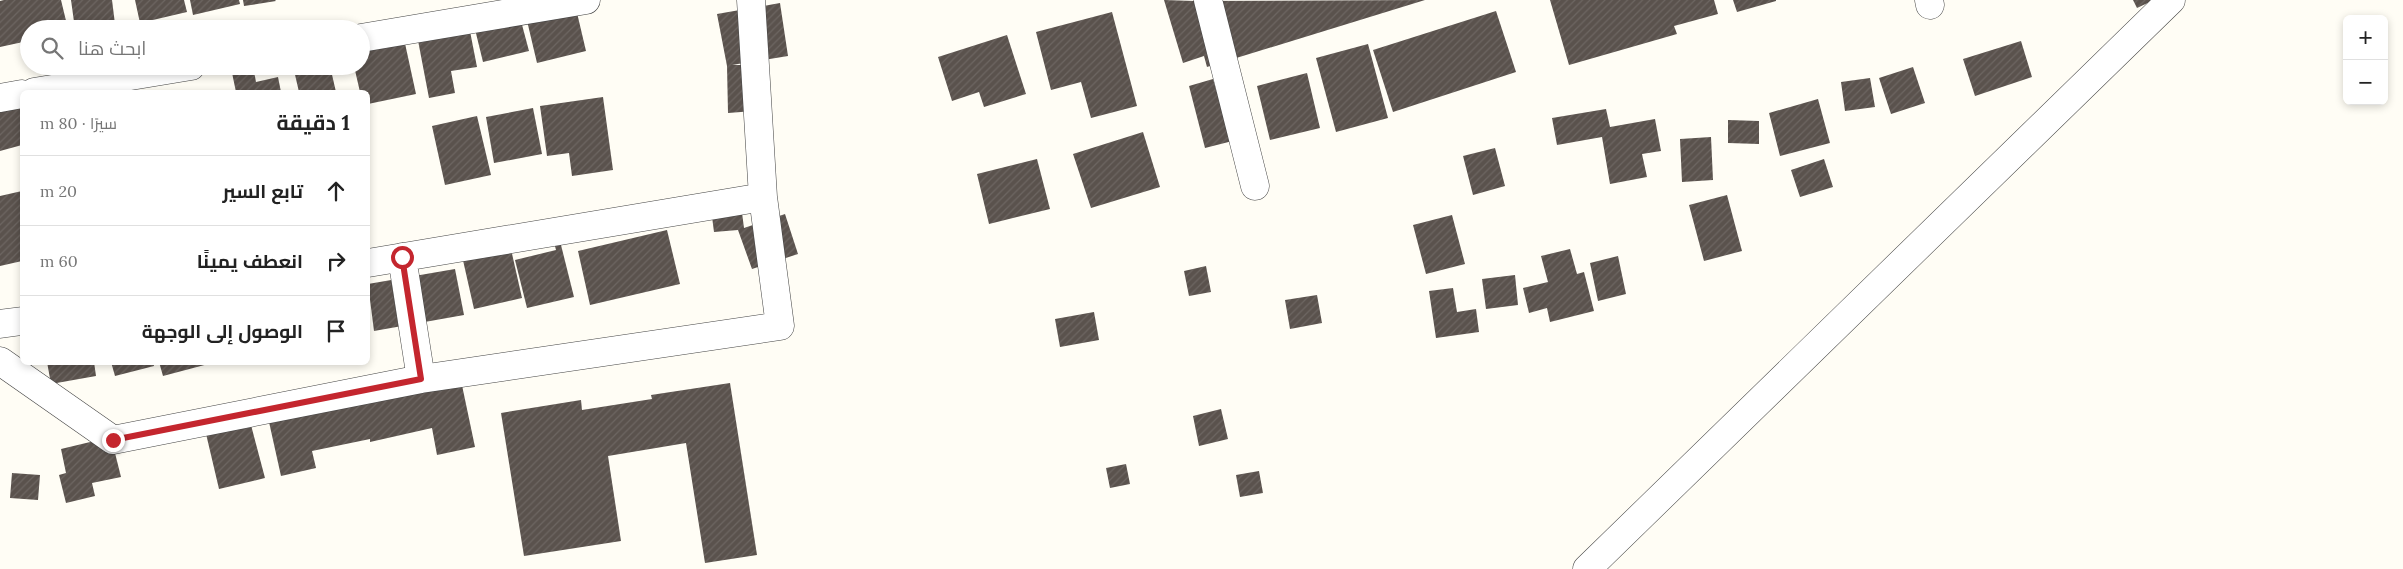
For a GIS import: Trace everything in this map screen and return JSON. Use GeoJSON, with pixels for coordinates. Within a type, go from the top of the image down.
{"type":"FeatureCollection","features":[{"type":"Feature","properties":{"kind":"street"},"geometry":{"type":"LineString","coordinates":[[370,36],[586,0]]}},
{"type":"Feature","properties":{"kind":"street"},"geometry":{"type":"LineString","coordinates":[[0,361],[113,440],[421,379],[780,326],[762,197],[751,0]]}},
{"type":"Feature","properties":{"kind":"street"},"geometry":{"type":"LineString","coordinates":[[1208,0],[1255,186]]}},
{"type":"Feature","properties":{"kind":"street"},"geometry":{"type":"LineString","coordinates":[[1587,569],[2171,0]]}},
{"type":"Feature","properties":{"kind":"street"},"geometry":{"type":"LineString","coordinates":[[46,90],[136,75]]}},
{"type":"Feature","properties":{"kind":"street"},"geometry":{"type":"LineString","coordinates":[[0,98],[20,94]]}},
{"type":"Feature","properties":{"kind":"street"},"geometry":{"type":"LineString","coordinates":[[370,263],[762,197]]}},
{"type":"Feature","properties":{"kind":"street"},"geometry":{"type":"LineString","coordinates":[[402,257],[421,379]]}},
{"type":"Feature","properties":{"kind":"street"},"geometry":{"type":"LineString","coordinates":[[0,324],[20,321]]}},
{"type":"Feature","properties":{"kind":"building"},"geometry":{"type":"Polygon","coordinates":[[[61,0],[66,20],[20,20],[20,43],[0,47],[0,1],[61,0]]]}},
{"type":"Feature","properties":{"kind":"building"},"geometry":{"type":"Polygon","coordinates":[[[71,0],[112,0],[114,20],[74,20],[71,0]]]}},
{"type":"Feature","properties":{"kind":"building"},"geometry":{"type":"Polygon","coordinates":[[[135,0],[184,0],[187,12],[153,20],[139,20],[135,0]]]}},
{"type":"Feature","properties":{"kind":"building"},"geometry":{"type":"Polygon","coordinates":[[[190,0],[239,0],[240,4],[193,15],[190,0]]]}},
{"type":"Feature","properties":{"kind":"building"},"geometry":{"type":"Polygon","coordinates":[[[243,0],[275,0],[276,1],[244,6],[243,0]]]}},
{"type":"Feature","properties":{"kind":"building"},"geometry":{"type":"Polygon","coordinates":[[[574,0],[586,51],[537,63],[524,8],[574,0]]]}},
{"type":"Feature","properties":{"kind":"building"},"geometry":{"type":"Polygon","coordinates":[[[1164,0],[1425,0],[1207,67],[1204,56],[1183,63],[1164,0]]]}},
{"type":"Feature","properties":{"kind":"building"},"geometry":{"type":"Polygon","coordinates":[[[1550,0],[1714,0],[1718,14],[1674,26],[1677,34],[1569,65],[1550,0]]]}},
{"type":"Feature","properties":{"kind":"building"},"geometry":{"type":"Polygon","coordinates":[[[1733,0],[1776,0],[1776,1],[1737,12],[1733,0]]]}},
{"type":"Feature","properties":{"kind":"building"},"geometry":{"type":"Polygon","coordinates":[[[2133,0],[2154,0],[2137,8],[2133,0]]]}},
{"type":"Feature","properties":{"kind":"building"},"geometry":{"type":"Polygon","coordinates":[[[780,3],[788,56],[732,65],[752,65],[754,111],[728,113],[727,66],[717,14],[780,3]]]}},
{"type":"Feature","properties":{"kind":"building"},"geometry":{"type":"Polygon","coordinates":[[[517,6],[529,51],[483,62],[472,17],[517,6]]]}},
{"type":"Feature","properties":{"kind":"building"},"geometry":{"type":"Polygon","coordinates":[[[1496,11],[1516,72],[1393,112],[1373,50],[1496,11]]]}},
{"type":"Feature","properties":{"kind":"building"},"geometry":{"type":"Polygon","coordinates":[[[1112,12],[1137,106],[1091,118],[1081,82],[1051,90],[1036,32],[1112,12]]]}},
{"type":"Feature","properties":{"kind":"building"},"geometry":{"type":"Polygon","coordinates":[[[468,21],[477,67],[451,71],[455,93],[429,98],[416,30],[468,21]]]}},
{"type":"Feature","properties":{"kind":"building"},"geometry":{"type":"Polygon","coordinates":[[[401,25],[416,94],[370,104],[370,90],[360,90],[356,75],[370,75],[370,32],[401,25]]]}},
{"type":"Feature","properties":{"kind":"building"},"geometry":{"type":"Polygon","coordinates":[[[1007,35],[1026,94],[984,107],[979,92],[952,101],[938,57],[1007,35]]]}},
{"type":"Feature","properties":{"kind":"building"},"geometry":{"type":"Polygon","coordinates":[[[2021,41],[2032,77],[1975,96],[1963,59],[2021,41]]]}},
{"type":"Feature","properties":{"kind":"building"},"geometry":{"type":"Polygon","coordinates":[[[1368,44],[1388,118],[1336,132],[1316,58],[1368,44]]]}},
{"type":"Feature","properties":{"kind":"building"},"geometry":{"type":"Polygon","coordinates":[[[1913,67],[1925,103],[1891,114],[1879,78],[1913,67]]]}},
{"type":"Feature","properties":{"kind":"building"},"geometry":{"type":"Polygon","coordinates":[[[1307,73],[1320,128],[1270,140],[1257,86],[1307,73]]]}},
{"type":"Feature","properties":{"kind":"building"},"geometry":{"type":"Polygon","coordinates":[[[232,75],[255,75],[256,82],[278,77],[281,90],[236,90],[232,75]]]}},
{"type":"Feature","properties":{"kind":"building"},"geometry":{"type":"Polygon","coordinates":[[[295,75],[332,75],[336,90],[299,90],[295,75]]]}},
{"type":"Feature","properties":{"kind":"building"},"geometry":{"type":"Polygon","coordinates":[[[1870,78],[1875,107],[1845,111],[1841,82],[1870,78]]]}},
{"type":"Feature","properties":{"kind":"building"},"geometry":{"type":"Polygon","coordinates":[[[1213,79],[1220,103],[1246,96],[1256,135],[1205,148],[1189,86],[1213,79]]]}},
{"type":"Feature","properties":{"kind":"building"},"geometry":{"type":"Polygon","coordinates":[[[20,94],[20,146],[0,151],[0,99],[20,94]]]}},
{"type":"Feature","properties":{"kind":"building"},"geometry":{"type":"Polygon","coordinates":[[[603,97],[613,170],[572,176],[569,153],[547,156],[540,106],[603,97]]]}},
{"type":"Feature","properties":{"kind":"building"},"geometry":{"type":"Polygon","coordinates":[[[1818,99],[1830,143],[1780,156],[1769,113],[1818,99]]]}},
{"type":"Feature","properties":{"kind":"building"},"geometry":{"type":"Polygon","coordinates":[[[533,108],[542,154],[494,163],[486,117],[533,108]]]}},
{"type":"Feature","properties":{"kind":"building"},"geometry":{"type":"Polygon","coordinates":[[[1606,109],[1610,127],[1655,119],[1661,151],[1642,154],[1647,177],[1610,184],[1602,137],[1557,145],[1552,118],[1606,109]]]}},
{"type":"Feature","properties":{"kind":"building"},"geometry":{"type":"Polygon","coordinates":[[[477,116],[491,175],[445,185],[432,126],[477,116]]]}},
{"type":"Feature","properties":{"kind":"building"},"geometry":{"type":"Polygon","coordinates":[[[1728,120],[1759,121],[1759,144],[1728,143],[1728,120]]]}},
{"type":"Feature","properties":{"kind":"building"},"geometry":{"type":"Polygon","coordinates":[[[1143,132],[1160,187],[1091,208],[1073,154],[1143,132]]]}},
{"type":"Feature","properties":{"kind":"building"},"geometry":{"type":"Polygon","coordinates":[[[1711,137],[1713,180],[1682,182],[1680,139],[1711,137]]]}},
{"type":"Feature","properties":{"kind":"building"},"geometry":{"type":"Polygon","coordinates":[[[1495,148],[1505,186],[1473,195],[1463,156],[1495,148]]]}},
{"type":"Feature","properties":{"kind":"building"},"geometry":{"type":"Polygon","coordinates":[[[1037,159],[1050,209],[989,224],[977,174],[1037,159]]]}},
{"type":"Feature","properties":{"kind":"building"},"geometry":{"type":"Polygon","coordinates":[[[1824,159],[1833,187],[1800,197],[1791,170],[1824,159]]]}},
{"type":"Feature","properties":{"kind":"building"},"geometry":{"type":"Polygon","coordinates":[[[20,191],[20,261],[0,266],[0,196],[20,191]]]}},
{"type":"Feature","properties":{"kind":"building"},"geometry":{"type":"Polygon","coordinates":[[[1727,195],[1742,251],[1704,261],[1689,205],[1727,195]]]}},
{"type":"Feature","properties":{"kind":"building"},"geometry":{"type":"Polygon","coordinates":[[[741,205],[744,228],[785,214],[798,254],[752,269],[738,230],[714,232],[711,209],[741,205]]]}},
{"type":"Feature","properties":{"kind":"building"},"geometry":{"type":"Polygon","coordinates":[[[1452,215],[1465,264],[1426,274],[1413,225],[1452,215]]]}},
{"type":"Feature","properties":{"kind":"building"},"geometry":{"type":"Polygon","coordinates":[[[667,230],[680,284],[590,305],[578,251],[667,230]]]}},
{"type":"Feature","properties":{"kind":"building"},"geometry":{"type":"Polygon","coordinates":[[[508,236],[522,298],[474,309],[460,247],[508,236]]]}},
{"type":"Feature","properties":{"kind":"building"},"geometry":{"type":"Polygon","coordinates":[[[559,237],[574,297],[527,308],[515,260],[556,250],[553,239],[559,237]]]}},
{"type":"Feature","properties":{"kind":"building"},"geometry":{"type":"Polygon","coordinates":[[[1570,249],[1577,274],[1584,272],[1594,311],[1550,322],[1547,308],[1529,313],[1523,288],[1548,282],[1541,256],[1570,249]]]}},
{"type":"Feature","properties":{"kind":"building"},"geometry":{"type":"Polygon","coordinates":[[[1618,256],[1626,294],[1598,301],[1590,263],[1618,256]]]}},
{"type":"Feature","properties":{"kind":"building"},"geometry":{"type":"Polygon","coordinates":[[[1206,266],[1211,292],[1189,296],[1184,271],[1206,266]]]}},
{"type":"Feature","properties":{"kind":"building"},"geometry":{"type":"Polygon","coordinates":[[[455,269],[464,315],[374,331],[370,284],[455,269]]]}},
{"type":"Feature","properties":{"kind":"building"},"geometry":{"type":"Polygon","coordinates":[[[1515,275],[1518,305],[1486,309],[1482,279],[1515,275]]]}},
{"type":"Feature","properties":{"kind":"building"},"geometry":{"type":"Polygon","coordinates":[[[1453,288],[1457,312],[1476,309],[1479,332],[1436,338],[1429,291],[1453,288]]]}},
{"type":"Feature","properties":{"kind":"building"},"geometry":{"type":"Polygon","coordinates":[[[1317,295],[1322,323],[1290,329],[1285,300],[1317,295]]]}},
{"type":"Feature","properties":{"kind":"building"},"geometry":{"type":"Polygon","coordinates":[[[1094,312],[1099,340],[1060,347],[1055,319],[1094,312]]]}},
{"type":"Feature","properties":{"kind":"building"},"geometry":{"type":"Polygon","coordinates":[[[48,365],[94,365],[96,376],[51,384],[48,365]]]}},
{"type":"Feature","properties":{"kind":"building"},"geometry":{"type":"Polygon","coordinates":[[[112,365],[154,365],[154,366],[115,376],[112,365]]]}},
{"type":"Feature","properties":{"kind":"building"},"geometry":{"type":"Polygon","coordinates":[[[160,365],[204,365],[163,376],[160,365]]]}},
{"type":"Feature","properties":{"kind":"building"},"geometry":{"type":"Polygon","coordinates":[[[459,371],[475,447],[437,455],[432,428],[370,442],[370,439],[312,451],[316,468],[281,476],[267,413],[459,371]]]}},
{"type":"Feature","properties":{"kind":"building"},"geometry":{"type":"Polygon","coordinates":[[[730,383],[757,555],[705,563],[686,443],[608,456],[621,541],[524,556],[501,413],[581,400],[582,410],[652,399],[651,395],[730,383]]]}},
{"type":"Feature","properties":{"kind":"building"},"geometry":{"type":"Polygon","coordinates":[[[1221,409],[1228,439],[1199,446],[1193,416],[1221,409]]]}},
{"type":"Feature","properties":{"kind":"building"},"geometry":{"type":"Polygon","coordinates":[[[247,410],[265,478],[219,489],[203,421],[247,410]]]}},
{"type":"Feature","properties":{"kind":"building"},"geometry":{"type":"Polygon","coordinates":[[[111,437],[121,477],[92,483],[95,496],[66,503],[59,475],[66,473],[61,449],[111,437]]]}},
{"type":"Feature","properties":{"kind":"building"},"geometry":{"type":"Polygon","coordinates":[[[1126,464],[1130,484],[1110,488],[1106,468],[1126,464]]]}},
{"type":"Feature","properties":{"kind":"building"},"geometry":{"type":"Polygon","coordinates":[[[1259,471],[1263,493],[1240,497],[1236,475],[1259,471]]]}},
{"type":"Feature","properties":{"kind":"building"},"geometry":{"type":"Polygon","coordinates":[[[12,473],[40,475],[38,500],[10,498],[12,473]]]}},
{"type":"Feature","properties":{"kind":"route"},"geometry":{"type":"LineString","coordinates":[[113,440],[421,379],[402,257]]}}]}
